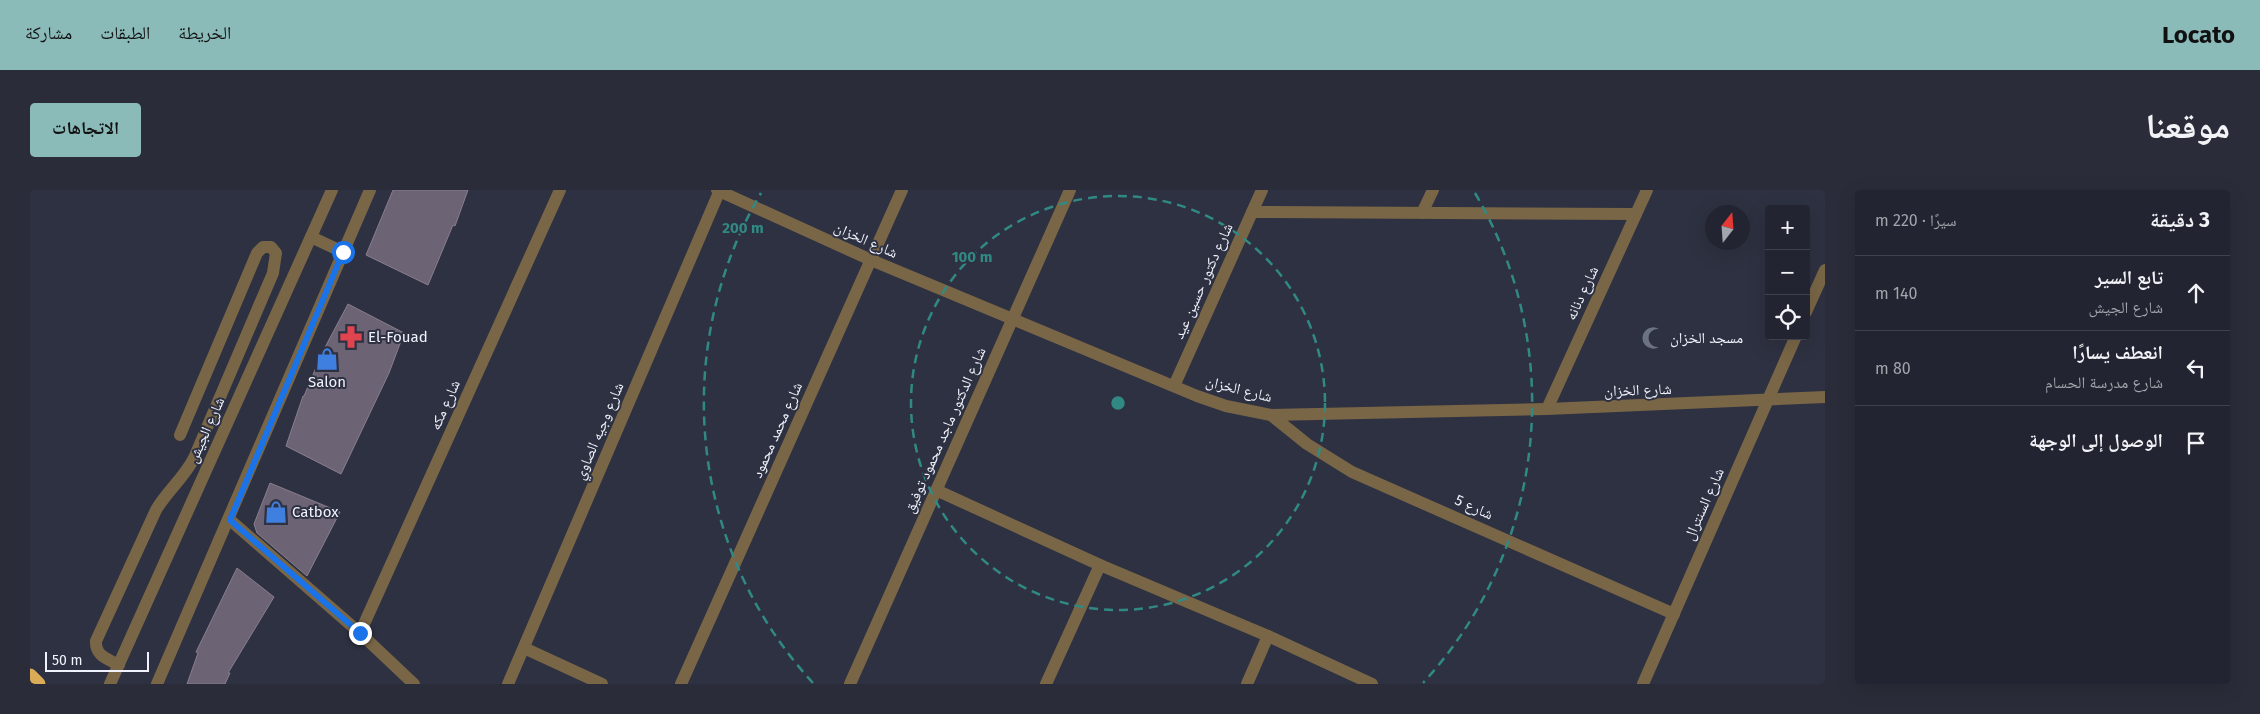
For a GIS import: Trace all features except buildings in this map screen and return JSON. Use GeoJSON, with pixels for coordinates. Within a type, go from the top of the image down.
{"type":"FeatureCollection","features":[{"type":"Feature","properties":{"kind":"highway"},"geometry":{"type":"LineString","coordinates":[[30,676],[38,684]]}},
{"type":"Feature","properties":{"kind":"street","name":"شارع الجيش"},"geometry":{"type":"LineString","coordinates":[[110,684],[332,190]]}},
{"type":"Feature","properties":{"kind":"street"},"geometry":{"type":"LineString","coordinates":[[157,684],[230,520],[370,190]]}},
{"type":"Feature","properties":{"kind":"street","name":"شارع مكه"},"geometry":{"type":"LineString","coordinates":[[360,633],[560,190]]}},
{"type":"Feature","properties":{"kind":"street","name":"شارع الخزان"},"geometry":{"type":"LineString","coordinates":[[719,190],[871,260],[1174,386],[1226,406],[1271,415],[1547,410],[1825,397]]}},
{"type":"Feature","properties":{"kind":"street","name":"شارع وجيه الصاوي"},"geometry":{"type":"LineString","coordinates":[[508,684],[719,190]]}},
{"type":"Feature","properties":{"kind":"street","name":"شارع محمد محمود"},"geometry":{"type":"LineString","coordinates":[[681,684],[902,190]]}},
{"type":"Feature","properties":{"kind":"street","name":"شارع الدكتور ماجد محمود توفيق"},"geometry":{"type":"LineString","coordinates":[[850,684],[1070,190]]}},
{"type":"Feature","properties":{"kind":"street","name":"شارع دكتور حسين عيد"},"geometry":{"type":"LineString","coordinates":[[1174,386],[1262,190]]}},
{"type":"Feature","properties":{"kind":"street"},"geometry":{"type":"LineString","coordinates":[[1422,213],[1433,190]]}},
{"type":"Feature","properties":{"kind":"street","name":"شارع دنانه"},"geometry":{"type":"LineString","coordinates":[[1547,410],[1647,190]]}},
{"type":"Feature","properties":{"kind":"street"},"geometry":{"type":"LineString","coordinates":[[1252,212],[1636,214]]}},
{"type":"Feature","properties":{"kind":"street"},"geometry":{"type":"LineString","coordinates":[[311,237],[343,252]]}},
{"type":"Feature","properties":{"kind":"street"},"geometry":{"type":"LineString","coordinates":[[119,664],[100,655],[96,648],[96,642],[156,510],[165,496],[184,477],[194,458],[273,273],[276,253],[271,247],[263,247],[257,253],[180,435]]}},
{"type":"Feature","properties":{"kind":"street"},"geometry":{"type":"LineString","coordinates":[[1810,303],[1825,270]]}},
{"type":"Feature","properties":{"kind":"street"},"geometry":{"type":"LineString","coordinates":[[273,273],[292,281]]}},
{"type":"Feature","properties":{"kind":"street","name":"شارع السنترال"},"geometry":{"type":"LineString","coordinates":[[1644,684],[1794,340]]}},
{"type":"Feature","properties":{"kind":"street","name":"شارع 5"},"geometry":{"type":"LineString","coordinates":[[1271,415],[1307,444],[1352,472],[1674,614]]}},
{"type":"Feature","properties":{"kind":"street"},"geometry":{"type":"LineString","coordinates":[[936,490],[1100,566],[1268,636],[1372,684]]}},
{"type":"Feature","properties":{"kind":"street"},"geometry":{"type":"LineString","coordinates":[[230,520],[360,633],[414,684]]}},
{"type":"Feature","properties":{"kind":"street"},"geometry":{"type":"LineString","coordinates":[[1046,684],[1100,566]]}},
{"type":"Feature","properties":{"kind":"street"},"geometry":{"type":"LineString","coordinates":[[1247,684],[1268,636]]}},
{"type":"Feature","properties":{"kind":"street"},"geometry":{"type":"LineString","coordinates":[[524,648],[602,684]]}},
{"type":"Feature","properties":{"kind":"place","name":"El-Fouad"},"geometry":{"type":"Point","coordinates":[351,337]}},
{"type":"Feature","properties":{"kind":"place","name":"مسجد الخزان"},"geometry":{"type":"Point","coordinates":[1653,338]}},
{"type":"Feature","properties":{"kind":"place","name":"Salon"},"geometry":{"type":"Point","coordinates":[327,359]}},
{"type":"Feature","properties":{"kind":"place","name":"Catbox"},"geometry":{"type":"Point","coordinates":[276,512]}},
{"type":"Feature","properties":{"kind":"route"},"geometry":{"type":"LineString","coordinates":[[343,252],[230,520],[360,633]]}}]}
